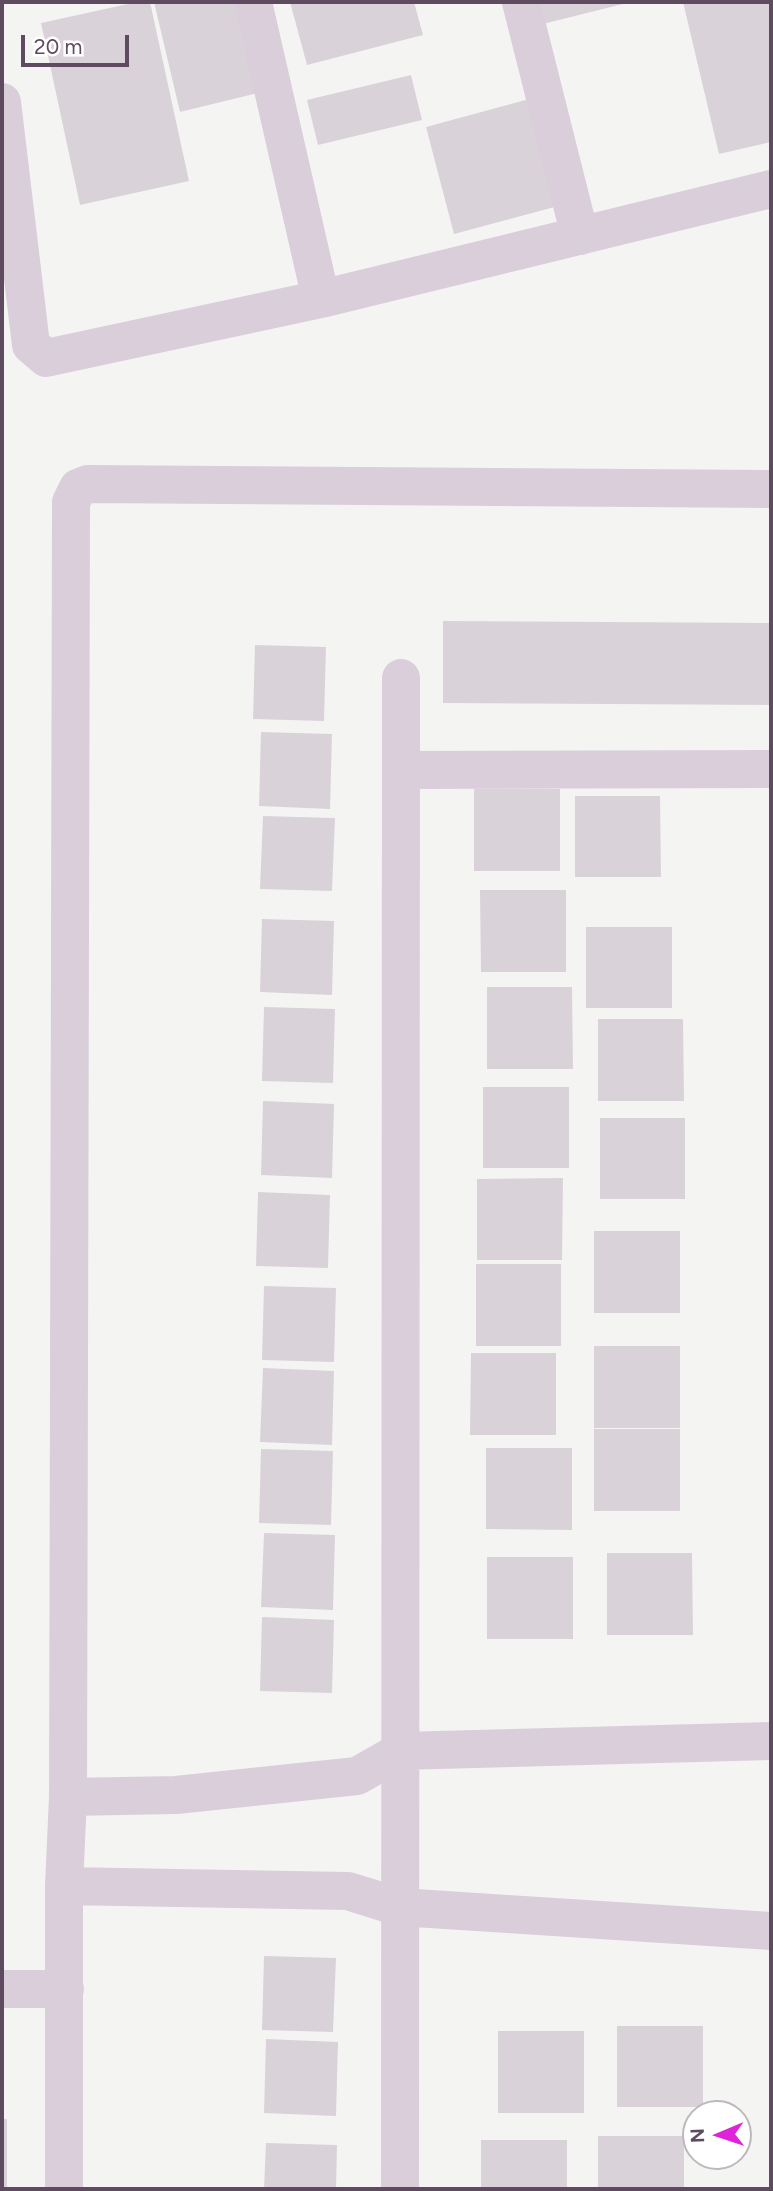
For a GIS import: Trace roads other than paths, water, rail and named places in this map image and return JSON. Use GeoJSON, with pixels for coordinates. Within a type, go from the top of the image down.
{"type":"FeatureCollection","features":[{"type":"Feature","properties":{"kind":"street"},"geometry":{"type":"LineString","coordinates":[[253,2],[321,299]]}},
{"type":"Feature","properties":{"kind":"street"},"geometry":{"type":"LineString","coordinates":[[521,2],[580,236]]}},
{"type":"Feature","properties":{"kind":"street"},"geometry":{"type":"LineString","coordinates":[[2,102],[31,345],[46,358],[321,299],[771,189]]}},
{"type":"Feature","properties":{"kind":"street"},"geometry":{"type":"LineString","coordinates":[[64,2189],[64,1886],[68,1797],[71,502],[78,488],[88,484],[771,489]]}},
{"type":"Feature","properties":{"kind":"street"},"geometry":{"type":"LineString","coordinates":[[400,2189],[401,678]]}},
{"type":"Feature","properties":{"kind":"street"},"geometry":{"type":"LineString","coordinates":[[401,771],[771,769]]}},
{"type":"Feature","properties":{"kind":"street"},"geometry":{"type":"LineString","coordinates":[[68,1797],[176,1795],[357,1776],[401,1751],[771,1741]]}},
{"type":"Feature","properties":{"kind":"street"},"geometry":{"type":"LineString","coordinates":[[64,1886],[348,1891],[399,1907],[771,1931]]}},
{"type":"Feature","properties":{"kind":"street"},"geometry":{"type":"LineString","coordinates":[[2,1989],[65,1990]]}}]}
